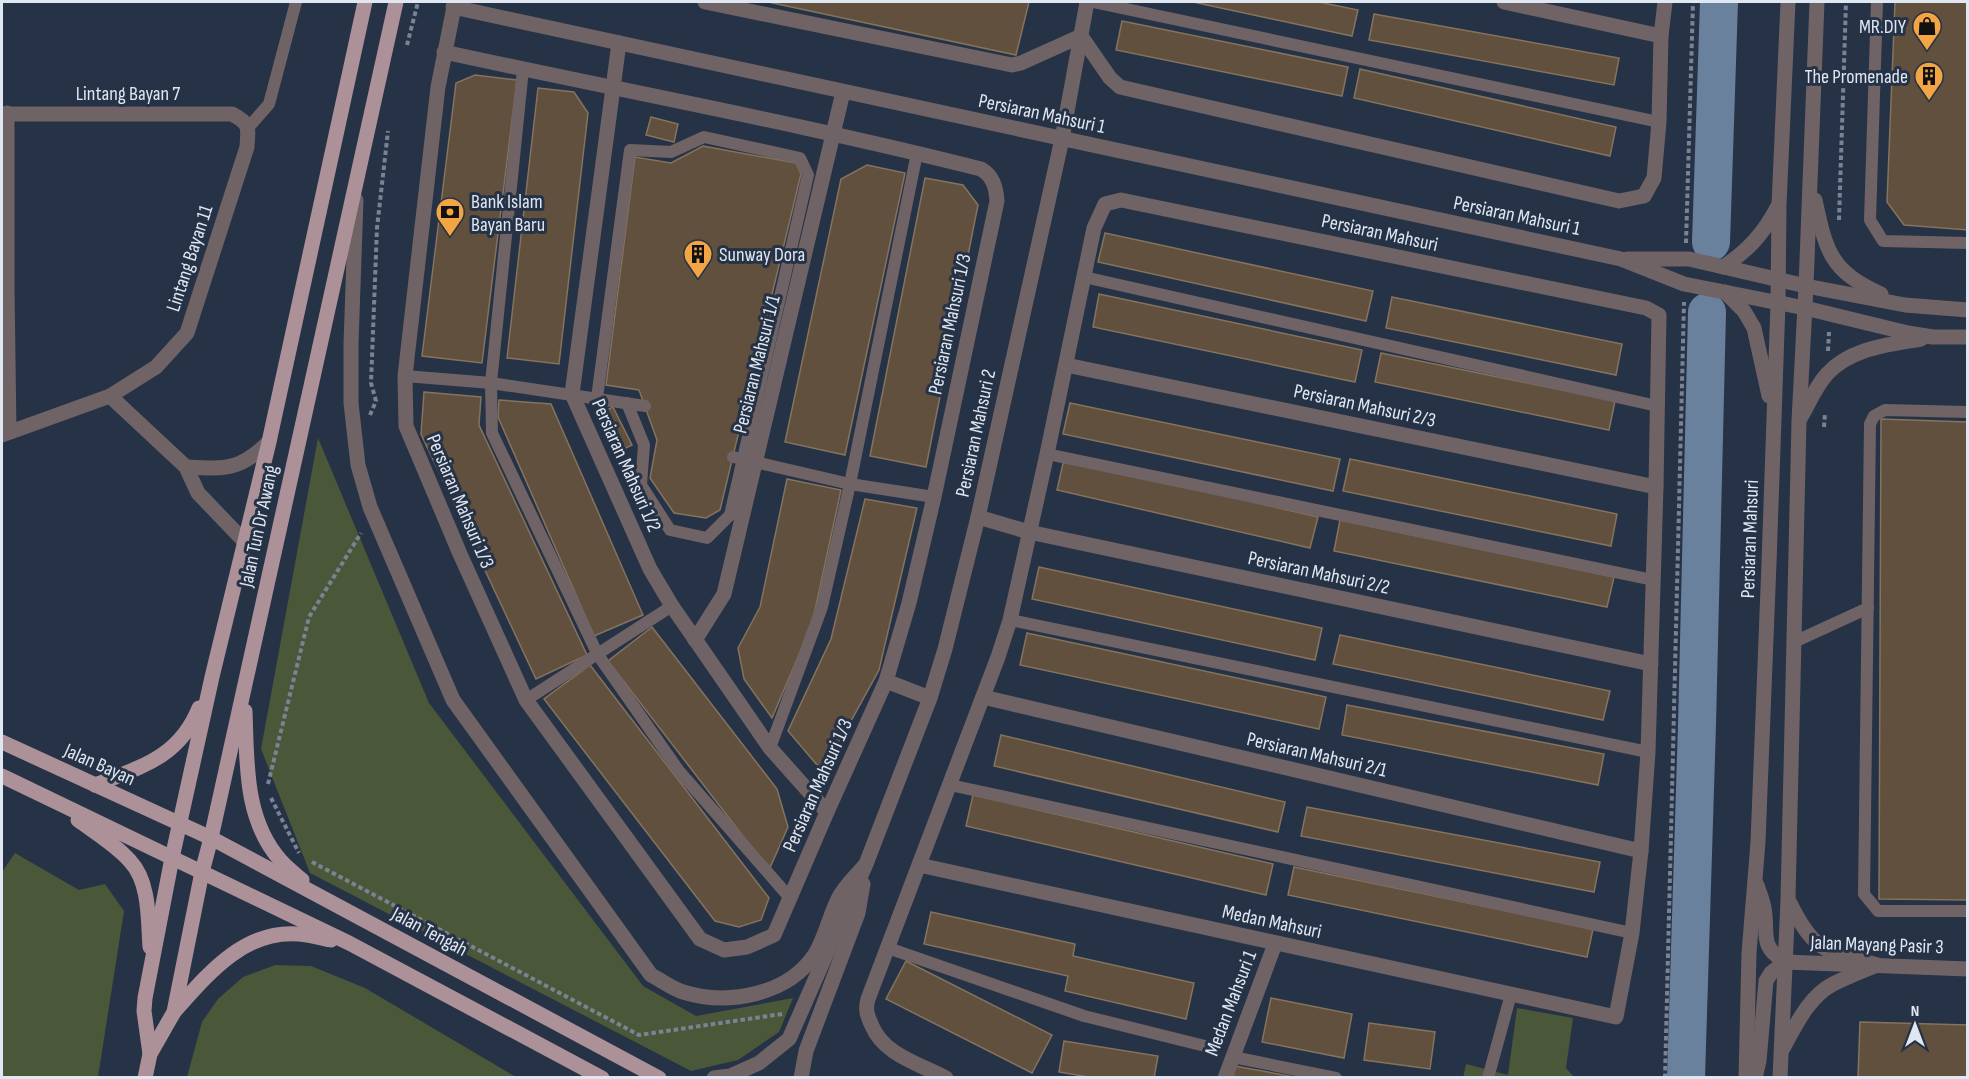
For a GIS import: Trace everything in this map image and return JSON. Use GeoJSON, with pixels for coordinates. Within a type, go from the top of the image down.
{"type":"FeatureCollection","features":[{"type":"Feature","properties":{"kind":"main road","name":"Jalan Tun Dr Awang"},"geometry":{"type":"LineString","coordinates":[[150,1054],[144,1011],[145,998],[172,858],[212,677],[269,442],[365,2]]}},
{"type":"Feature","properties":{"kind":"main road","name":"Jalan Tun Dr Awang"},"geometry":{"type":"LineString","coordinates":[[145,1077],[150,1054],[174,1012],[202,872],[212,838],[396,2]]}},
{"type":"Feature","properties":{"kind":"main road"},"geometry":{"type":"LineString","coordinates":[[95,785],[148,765],[171,750],[195,720],[212,677]]}},
{"type":"Feature","properties":{"kind":"main road"},"geometry":{"type":"LineString","coordinates":[[244,687],[247,774],[258,824],[281,861],[322,898]]}},
{"type":"Feature","properties":{"kind":"main road","name":"Jalan Bayan"},"geometry":{"type":"LineString","coordinates":[[2,742],[181,823]]}},
{"type":"Feature","properties":{"kind":"main road"},"geometry":{"type":"LineString","coordinates":[[2,776],[349,943],[602,1077]]}},
{"type":"Feature","properties":{"kind":"main road"},"geometry":{"type":"LineString","coordinates":[[47,797],[118,849],[132,862],[141,879],[147,904],[152,965]]}},
{"type":"Feature","properties":{"kind":"main road","name":"Jalan Tengah"},"geometry":{"type":"LineString","coordinates":[[181,823],[659,1077]]}},
{"type":"Feature","properties":{"kind":"main road"},"geometry":{"type":"LineString","coordinates":[[174,1012],[209,972],[233,953],[249,944],[270,936],[297,934],[349,943]]}},
{"type":"Feature","properties":{"kind":"street","name":"Persiaran Mahsuri 1"},"geometry":{"type":"LineString","coordinates":[[705,2],[1012,65],[1081,36],[1110,78],[1120,87],[1619,201],[1644,196],[1654,178],[1659,123],[1661,36],[1665,2]]}},
{"type":"Feature","properties":{"kind":"street","name":"Persiaran Mahsuri 2"},"geometry":{"type":"LineString","coordinates":[[866,864],[930,698],[945,649],[978,518],[1062,138],[1087,2]]}},
{"type":"Feature","properties":{"kind":"street"},"geometry":{"type":"LineString","coordinates":[[1504,2],[1661,36]]}},
{"type":"Feature","properties":{"kind":"street","name":"Persiaran Mahsuri"},"geometry":{"type":"LineString","coordinates":[[1746,1077],[1749,953],[1758,842],[1788,2]]}},
{"type":"Feature","properties":{"kind":"street"},"geometry":{"type":"LineString","coordinates":[[1780,1077],[1788,900],[1799,421],[1817,2]]}},
{"type":"Feature","properties":{"kind":"street","name":"Persiaran Mahsuri 1"},"geometry":{"type":"LineString","coordinates":[[454,4],[843,92],[1621,259],[1684,284],[1933,337]]}},
{"type":"Feature","properties":{"kind":"street","name":"Persiaran Mahsuri 1/3"},"geometry":{"type":"LineString","coordinates":[[444,52],[613,86],[917,153],[981,169],[988,174],[997,189],[997,201],[934,496],[909,603],[886,681],[774,935],[747,947],[724,950],[699,939],[526,700],[460,554],[406,426],[405,376],[438,87],[444,52],[454,4]]}},
{"type":"Feature","properties":{"kind":"street","name":"Persiaran Mahsuri 1/2"},"geometry":{"type":"LineString","coordinates":[[619,43],[572,394],[650,569],[672,606],[770,748],[827,812]]}},
{"type":"Feature","properties":{"kind":"street","name":"Persiaran Mahsuri 1/1"},"geometry":{"type":"LineString","coordinates":[[695,640],[724,594],[743,459],[843,92]]}},
{"type":"Feature","properties":{"kind":"street","name":"Lintang Bayan 7"},"geometry":{"type":"LineString","coordinates":[[4,113],[232,114],[244,120],[249,128]]}},
{"type":"Feature","properties":{"kind":"street"},"geometry":{"type":"LineString","coordinates":[[4,113],[5,433]]}},
{"type":"Feature","properties":{"kind":"street","name":"Lintang Bayan 11"},"geometry":{"type":"LineString","coordinates":[[5,433],[110,396],[156,367],[187,333],[247,147],[249,128]]}},
{"type":"Feature","properties":{"kind":"street"},"geometry":{"type":"LineString","coordinates":[[357,176],[351,403],[358,465],[370,507],[453,700],[651,975],[682,992],[715,998],[750,996],[781,984],[799,974],[815,953],[838,898],[866,864]]}},
{"type":"Feature","properties":{"kind":"street"},"geometry":{"type":"LineString","coordinates":[[1810,176],[1823,239],[1840,268],[1861,285],[1905,305],[1968,310]]}},
{"type":"Feature","properties":{"kind":"street","name":"Persiaran Mahsuri"},"geometry":{"type":"LineString","coordinates":[[1084,278],[1094,228],[1105,204],[1121,200],[1646,309],[1659,315],[1658,406]]}},
{"type":"Feature","properties":{"kind":"street"},"geometry":{"type":"LineString","coordinates":[[1723,267],[1751,247],[1779,205]]}},
{"type":"Feature","properties":{"kind":"street","name":"Persiaran Mahsuri 1"},"geometry":{"type":"LineString","coordinates":[[1621,259],[1683,259],[1905,305]]}},
{"type":"Feature","properties":{"kind":"street"},"geometry":{"type":"LineString","coordinates":[[946,1077],[893,1051],[876,1037],[866,1012],[868,999],[1010,620],[1084,278]]}},
{"type":"Feature","properties":{"kind":"street"},"geometry":{"type":"LineString","coordinates":[[1725,292],[1744,311],[1755,328],[1774,425]]}},
{"type":"Feature","properties":{"kind":"street"},"geometry":{"type":"LineString","coordinates":[[1799,421],[1827,374],[1841,361],[1857,353],[1933,337],[1968,338]]}},
{"type":"Feature","properties":{"kind":"street","name":"Persiaran Mahsuri 2/3"},"geometry":{"type":"LineString","coordinates":[[1066,365],[1656,487]]}},
{"type":"Feature","properties":{"kind":"street"},"geometry":{"type":"LineString","coordinates":[[110,396],[186,467],[198,493],[244,541]]}},
{"type":"Feature","properties":{"kind":"street"},"geometry":{"type":"LineString","coordinates":[[1632,933],[1648,752],[1658,406]]}},
{"type":"Feature","properties":{"kind":"street"},"geometry":{"type":"LineString","coordinates":[[186,467],[229,468],[254,457],[269,442]]}},
{"type":"Feature","properties":{"kind":"street","name":"Persiaran Mahsuri 2/2"},"geometry":{"type":"LineString","coordinates":[[978,518],[1029,532],[1651,664]]}},
{"type":"Feature","properties":{"kind":"street"},"geometry":{"type":"LineString","coordinates":[[886,681],[930,698]]}},
{"type":"Feature","properties":{"kind":"street","name":"Persiaran Mahsuri 2/1"},"geometry":{"type":"LineString","coordinates":[[983,697],[1641,851]]}},
{"type":"Feature","properties":{"kind":"street"},"geometry":{"type":"LineString","coordinates":[[714,1077],[730,1076],[759,1063],[789,1039],[866,864]]}},
{"type":"Feature","properties":{"kind":"street"},"geometry":{"type":"LineString","coordinates":[[801,1077],[806,1051],[858,913],[866,864]]}},
{"type":"Feature","properties":{"kind":"street","name":"Medan Mahsuri"},"geometry":{"type":"LineString","coordinates":[[919,865],[1616,1017],[1632,933]]}},
{"type":"Feature","properties":{"kind":"street"},"geometry":{"type":"LineString","coordinates":[[1755,876],[1764,909],[1767,944],[1776,957],[1785,962]]}},
{"type":"Feature","properties":{"kind":"street"},"geometry":{"type":"LineString","coordinates":[[1788,900],[1800,925],[1813,941],[1833,953],[1877,965]]}},
{"type":"Feature","properties":{"kind":"street","name":"Medan Mahsuri 1"},"geometry":{"type":"LineString","coordinates":[[1225,1077],[1275,944]]}},
{"type":"Feature","properties":{"kind":"street"},"geometry":{"type":"LineString","coordinates":[[1755,1077],[1759,1061],[1766,981],[1771,973],[1785,962]]}},
{"type":"Feature","properties":{"kind":"street","name":"Jalan Mayang Pasir 3"},"geometry":{"type":"LineString","coordinates":[[1785,962],[1968,969]]}},
{"type":"Feature","properties":{"kind":"street"},"geometry":{"type":"LineString","coordinates":[[1780,1053],[1803,1013],[1817,997],[1831,985],[1877,965]]}},
{"type":"Feature","properties":{"kind":"lane"},"geometry":{"type":"LineString","coordinates":[[249,128],[269,104],[296,2]]}},
{"type":"Feature","properties":{"kind":"lane"},"geometry":{"type":"LineString","coordinates":[[1093,2],[1659,123]]}},
{"type":"Feature","properties":{"kind":"lane"},"geometry":{"type":"LineString","coordinates":[[1877,2],[1870,220],[1883,241],[1968,243]]}},
{"type":"Feature","properties":{"kind":"lane"},"geometry":{"type":"LineString","coordinates":[[523,69],[491,383],[492,433],[598,655],[679,771],[790,898]]}},
{"type":"Feature","properties":{"kind":"lane"},"geometry":{"type":"LineString","coordinates":[[597,398],[630,150],[671,152],[704,137],[800,158],[808,176],[730,515],[706,538],[670,530],[640,485],[644,445],[627,403]]}},
{"type":"Feature","properties":{"kind":"lane"},"geometry":{"type":"LineString","coordinates":[[770,748],[822,607],[850,484],[917,153]]}},
{"type":"Feature","properties":{"kind":"lane"},"geometry":{"type":"LineString","coordinates":[[1084,278],[1658,406]]}},
{"type":"Feature","properties":{"kind":"lane"},"geometry":{"type":"LineString","coordinates":[[405,376],[491,383],[645,406]]}},
{"type":"Feature","properties":{"kind":"lane"},"geometry":{"type":"LineString","coordinates":[[1968,412],[1885,410],[1874,416],[1870,424],[1864,894],[1878,911],[1968,911]]}},
{"type":"Feature","properties":{"kind":"lane"},"geometry":{"type":"LineString","coordinates":[[1047,454],[1653,580]]}},
{"type":"Feature","properties":{"kind":"lane"},"geometry":{"type":"LineString","coordinates":[[743,459],[850,484],[934,496]]}},
{"type":"Feature","properties":{"kind":"lane"},"geometry":{"type":"LineString","coordinates":[[526,700],[672,606]]}},
{"type":"Feature","properties":{"kind":"lane"},"geometry":{"type":"LineString","coordinates":[[1794,642],[1868,608]]}},
{"type":"Feature","properties":{"kind":"lane"},"geometry":{"type":"LineString","coordinates":[[1010,620],[1648,752]]}},
{"type":"Feature","properties":{"kind":"lane"},"geometry":{"type":"LineString","coordinates":[[950,785],[1632,933]]}},
{"type":"Feature","properties":{"kind":"lane"},"geometry":{"type":"LineString","coordinates":[[888,948],[1083,1016],[1213,1048]]}},
{"type":"Feature","properties":{"kind":"lane"},"geometry":{"type":"LineString","coordinates":[[1488,1077],[1511,994]]}},
{"type":"Feature","properties":{"kind":"lane"},"geometry":{"type":"LineString","coordinates":[[1233,1057],[1336,1077]]}},
{"type":"Feature","properties":{"kind":"path"},"geometry":{"type":"LineString","coordinates":[[405,55],[418,2]]}},
{"type":"Feature","properties":{"kind":"path"},"geometry":{"type":"LineString","coordinates":[[1683,259],[1687,235],[1693,2]]}},
{"type":"Feature","properties":{"kind":"path"},"geometry":{"type":"LineString","coordinates":[[1839,231],[1846,2]]}},
{"type":"Feature","properties":{"kind":"path"},"geometry":{"type":"LineString","coordinates":[[367,422],[376,401],[371,383],[377,228],[389,120]]}},
{"type":"Feature","properties":{"kind":"path"},"geometry":{"type":"LineString","coordinates":[[1665,1077],[1684,284]]}},
{"type":"Feature","properties":{"kind":"path"},"geometry":{"type":"LineString","coordinates":[[359,523],[362,534],[309,617],[266,789],[301,857],[639,1035],[801,1011]]}},
{"type":"Feature","properties":{"kind":"green space"},"geometry":{"type":"Polygon","coordinates":[[[318,438],[429,703],[643,986],[696,1016],[793,998],[779,1032],[738,1060],[691,1071],[310,873],[261,749],[318,438]]]}},
{"type":"Feature","properties":{"kind":"green space"},"geometry":{"type":"Polygon","coordinates":[[[15,853],[79,890],[105,884],[124,911],[98,1077],[2,1077],[2,872],[15,853]]]}},
{"type":"Feature","properties":{"kind":"green space"},"geometry":{"type":"Polygon","coordinates":[[[275,965],[311,966],[365,988],[516,1077],[187,1077],[202,1022],[218,999],[243,977],[275,965]]]}},
{"type":"Feature","properties":{"kind":"green space"},"geometry":{"type":"Polygon","coordinates":[[[1517,1008],[1573,1018],[1566,1068],[1574,1077],[1463,1078],[1466,1064],[1508,1075],[1517,1008]]]}},
{"type":"Feature","properties":{"kind":"building"},"geometry":{"type":"Polygon","coordinates":[[[768,2],[1029,2],[1016,55],[768,2]]]}},
{"type":"Feature","properties":{"kind":"building"},"geometry":{"type":"Polygon","coordinates":[[[1193,2],[1319,2],[1358,10],[1352,36],[1193,2]]]}},
{"type":"Feature","properties":{"kind":"building","name":"The Promenade"},"geometry":{"type":"Polygon","coordinates":[[[1895,2],[1968,2],[1968,230],[1904,225],[1887,202],[1895,2]]]}},
{"type":"Feature","properties":{"kind":"building"},"geometry":{"type":"Polygon","coordinates":[[[1374,14],[1619,58],[1614,85],[1369,40],[1374,14]]]}},
{"type":"Feature","properties":{"kind":"building"},"geometry":{"type":"Polygon","coordinates":[[[1122,21],[1348,67],[1342,96],[1116,50],[1122,21]]]}},
{"type":"Feature","properties":{"kind":"building"},"geometry":{"type":"Polygon","coordinates":[[[1360,69],[1616,127],[1610,156],[1354,98],[1360,69]]]}},
{"type":"Feature","properties":{"kind":"building"},"geometry":{"type":"Polygon","coordinates":[[[475,75],[517,80],[482,363],[422,356],[456,83],[475,75]]]}},
{"type":"Feature","properties":{"kind":"building"},"geometry":{"type":"Polygon","coordinates":[[[538,88],[574,92],[588,113],[559,364],[507,358],[538,88]]]}},
{"type":"Feature","properties":{"kind":"building"},"geometry":{"type":"Polygon","coordinates":[[[651,117],[678,124],[674,142],[646,135],[651,117]]]}},
{"type":"Feature","properties":{"kind":"building","name":"Sunway Dora"},"geometry":{"type":"Polygon","coordinates":[[[703,146],[796,163],[801,174],[720,510],[706,518],[674,513],[650,478],[657,440],[639,390],[606,385],[635,157],[671,163],[703,146]]]}},
{"type":"Feature","properties":{"kind":"building"},"geometry":{"type":"Polygon","coordinates":[[[867,165],[905,173],[845,455],[785,442],[841,179],[867,165]]]}},
{"type":"Feature","properties":{"kind":"building"},"geometry":{"type":"Polygon","coordinates":[[[925,178],[963,185],[978,205],[926,467],[870,456],[925,178]]]}},
{"type":"Feature","properties":{"kind":"building"},"geometry":{"type":"Polygon","coordinates":[[[1105,233],[1373,291],[1366,321],[1098,262],[1105,233]]]}},
{"type":"Feature","properties":{"kind":"building"},"geometry":{"type":"Polygon","coordinates":[[[1099,294],[1362,350],[1355,382],[1093,327],[1099,294]]]}},
{"type":"Feature","properties":{"kind":"building"},"geometry":{"type":"Polygon","coordinates":[[[1392,297],[1622,344],[1616,375],[1386,328],[1392,297]]]}},
{"type":"Feature","properties":{"kind":"building"},"geometry":{"type":"Polygon","coordinates":[[[1381,353],[1615,401],[1609,430],[1375,382],[1381,353]]]}},
{"type":"Feature","properties":{"kind":"building"},"geometry":{"type":"Polygon","coordinates":[[[424,392],[481,397],[479,425],[587,655],[536,679],[421,434],[424,392]]]}},
{"type":"Feature","properties":{"kind":"building"},"geometry":{"type":"Polygon","coordinates":[[[499,400],[551,404],[643,615],[594,636],[498,417],[499,400]]]}},
{"type":"Feature","properties":{"kind":"building"},"geometry":{"type":"Polygon","coordinates":[[[1070,403],[1340,459],[1333,491],[1063,434],[1070,403]]]}},
{"type":"Feature","properties":{"kind":"building"},"geometry":{"type":"Polygon","coordinates":[[[613,407],[632,445],[618,452],[599,414],[613,407]]]}},
{"type":"Feature","properties":{"kind":"building"},"geometry":{"type":"Polygon","coordinates":[[[1881,419],[1968,422],[1968,900],[1879,899],[1881,419]]]}},
{"type":"Feature","properties":{"kind":"building"},"geometry":{"type":"Polygon","coordinates":[[[1064,459],[1318,517],[1310,548],[1057,490],[1064,459]]]}},
{"type":"Feature","properties":{"kind":"building"},"geometry":{"type":"Polygon","coordinates":[[[1350,459],[1617,514],[1611,546],[1343,491],[1350,459]]]}},
{"type":"Feature","properties":{"kind":"building"},"geometry":{"type":"Polygon","coordinates":[[[787,479],[841,490],[812,624],[772,718],[744,679],[738,648],[760,607],[787,479]]]}},
{"type":"Feature","properties":{"kind":"building"},"geometry":{"type":"Polygon","coordinates":[[[865,499],[917,508],[879,670],[823,772],[788,731],[831,639],[865,499]]]}},
{"type":"Feature","properties":{"kind":"building"},"geometry":{"type":"Polygon","coordinates":[[[1340,520],[1614,577],[1607,607],[1334,551],[1340,520]]]}},
{"type":"Feature","properties":{"kind":"building"},"geometry":{"type":"Polygon","coordinates":[[[1039,567],[1322,628],[1315,660],[1032,599],[1039,567]]]}},
{"type":"Feature","properties":{"kind":"building"},"geometry":{"type":"Polygon","coordinates":[[[652,627],[777,789],[788,827],[769,870],[608,661],[652,627]]]}},
{"type":"Feature","properties":{"kind":"building"},"geometry":{"type":"Polygon","coordinates":[[[1027,633],[1326,697],[1319,729],[1020,665],[1027,633]]]}},
{"type":"Feature","properties":{"kind":"building"},"geometry":{"type":"Polygon","coordinates":[[[1340,635],[1610,691],[1603,720],[1333,664],[1340,635]]]}},
{"type":"Feature","properties":{"kind":"building"},"geometry":{"type":"Polygon","coordinates":[[[590,665],[769,898],[761,920],[739,927],[715,921],[544,699],[590,665]]]}},
{"type":"Feature","properties":{"kind":"building"},"geometry":{"type":"Polygon","coordinates":[[[1347,705],[1604,754],[1598,785],[1342,735],[1347,705]]]}},
{"type":"Feature","properties":{"kind":"building"},"geometry":{"type":"Polygon","coordinates":[[[1001,735],[1285,802],[1278,832],[994,766],[1001,735]]]}},
{"type":"Feature","properties":{"kind":"building"},"geometry":{"type":"Polygon","coordinates":[[[973,795],[1273,864],[1266,895],[966,826],[973,795]]]}},
{"type":"Feature","properties":{"kind":"building"},"geometry":{"type":"Polygon","coordinates":[[[1307,807],[1600,862],[1594,892],[1301,836],[1307,807]]]}},
{"type":"Feature","properties":{"kind":"building"},"geometry":{"type":"Polygon","coordinates":[[[1294,867],[1593,929],[1587,957],[1288,895],[1294,867]]]}},
{"type":"Feature","properties":{"kind":"building"},"geometry":{"type":"Polygon","coordinates":[[[931,912],[1075,944],[1073,956],[1194,983],[1186,1019],[1065,991],[1068,976],[924,944],[931,912]]]}},
{"type":"Feature","properties":{"kind":"building"},"geometry":{"type":"Polygon","coordinates":[[[906,961],[1052,1035],[1032,1073],[886,999],[906,961]]]}},
{"type":"Feature","properties":{"kind":"building"},"geometry":{"type":"Polygon","coordinates":[[[1271,998],[1352,1014],[1344,1058],[1262,1042],[1271,998]]]}},
{"type":"Feature","properties":{"kind":"building"},"geometry":{"type":"Polygon","coordinates":[[[1860,1022],[1968,1025],[1968,1078],[1858,1078],[1860,1022]]]}},
{"type":"Feature","properties":{"kind":"building"},"geometry":{"type":"Polygon","coordinates":[[[1369,1023],[1435,1032],[1430,1069],[1364,1060],[1369,1023]]]}},
{"type":"Feature","properties":{"kind":"building"},"geometry":{"type":"Polygon","coordinates":[[[1064,1041],[1158,1056],[1154,1078],[1094,1078],[1059,1072],[1064,1041]]]}},
{"type":"Feature","properties":{"kind":"building"},"geometry":{"type":"Polygon","coordinates":[[[1235,1066],[1300,1078],[1233,1078],[1235,1066]]]}},
{"type":"Feature","properties":{"kind":"waterway"},"geometry":{"type":"LineString","coordinates":[[1711,242],[1719,2]]}},
{"type":"Feature","properties":{"kind":"waterway"},"geometry":{"type":"LineString","coordinates":[[1686,1078],[1707,312]]}},
{"type":"Feature","properties":{"kind":"place","name":"MR.DIY"},"geometry":{"type":"Point","coordinates":[1927,52]}},
{"type":"Feature","properties":{"kind":"place","name":"The Promenade"},"geometry":{"type":"Point","coordinates":[1929,102]}},
{"type":"Feature","properties":{"kind":"place","name":"Bank Islam Bayan Baru"},"geometry":{"type":"Point","coordinates":[450,238]}},
{"type":"Feature","properties":{"kind":"place","name":"Sunway Dora"},"geometry":{"type":"Point","coordinates":[698,280]}}]}
